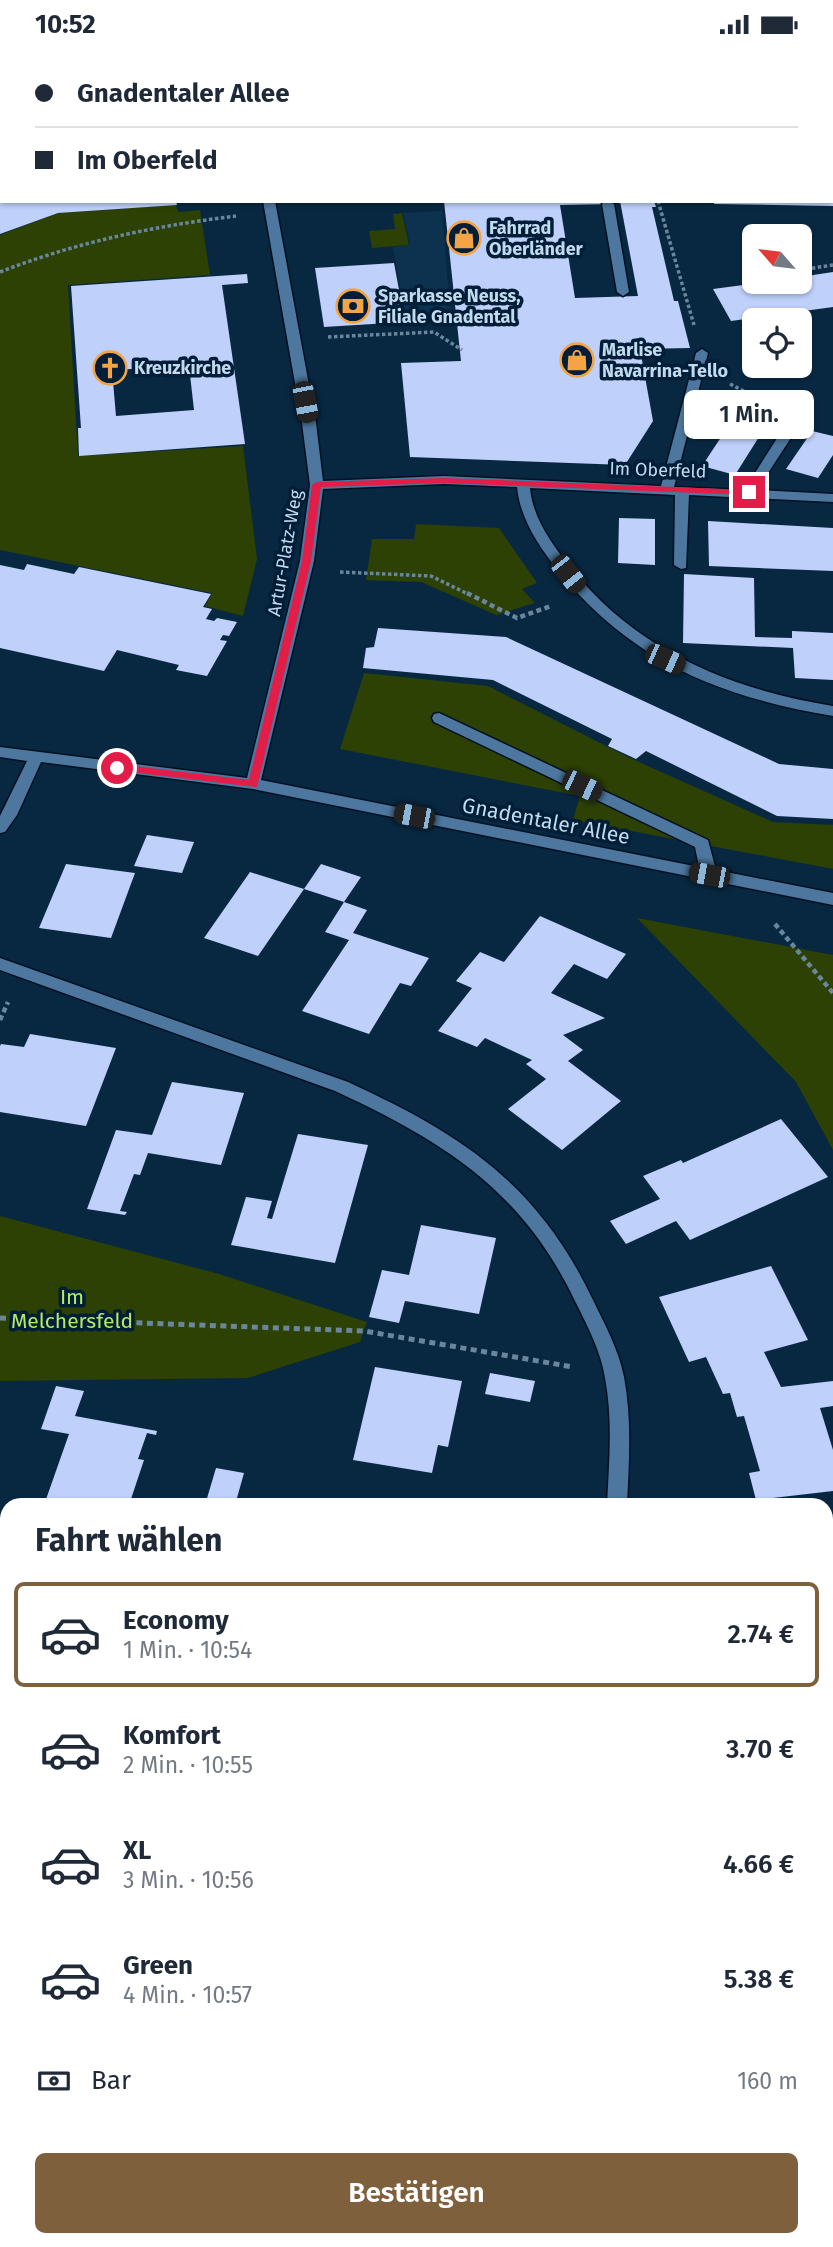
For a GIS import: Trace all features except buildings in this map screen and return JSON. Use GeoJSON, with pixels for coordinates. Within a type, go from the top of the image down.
{"type":"FeatureCollection","features":[{"type":"Feature","properties":{"kind":"street"},"geometry":{"type":"LineString","coordinates":[[607,204],[623,292]]}},
{"type":"Feature","properties":{"kind":"street","name":"Artur-Platz-Weg"},"geometry":{"type":"LineString","coordinates":[[253,784],[304,571],[317,485],[309,423],[270,206]]}},
{"type":"Feature","properties":{"kind":"street"},"geometry":{"type":"LineString","coordinates":[[667,489],[702,353]]}},
{"type":"Feature","properties":{"kind":"street"},"geometry":{"type":"LineString","coordinates":[[749,492],[793,424]]}},
{"type":"Feature","properties":{"kind":"street","name":"Im Oberfeld"},"geometry":{"type":"LineString","coordinates":[[317,485],[444,480],[749,492],[833,498]]}},
{"type":"Feature","properties":{"kind":"street"},"geometry":{"type":"LineString","coordinates":[[523,485],[524,499],[540,535],[585,595],[634,639],[665,659],[765,698],[833,711]]}},
{"type":"Feature","properties":{"kind":"street"},"geometry":{"type":"LineString","coordinates":[[681,565],[682,489]]}},
{"type":"Feature","properties":{"kind":"street"},"geometry":{"type":"LineString","coordinates":[[439,717],[702,844],[709,875]]}},
{"type":"Feature","properties":{"kind":"street","name":"Gnadentaler Allee"},"geometry":{"type":"LineString","coordinates":[[0,753],[253,784],[833,899]]}},
{"type":"Feature","properties":{"kind":"street"},"geometry":{"type":"LineString","coordinates":[[0,828],[36,757]]}},
{"type":"Feature","properties":{"kind":"street"},"geometry":{"type":"LineString","coordinates":[[0,964],[367,1095],[422,1123],[470,1156],[514,1194],[553,1241],[584,1294],[615,1374],[621,1413],[617,1498]]}},
{"type":"Feature","properties":{"kind":"path"},"geometry":{"type":"LineString","coordinates":[[0,272],[54,252],[114,235],[270,206]]}},
{"type":"Feature","properties":{"kind":"path"},"geometry":{"type":"LineString","coordinates":[[812,268],[833,265]]}},
{"type":"Feature","properties":{"kind":"path"},"geometry":{"type":"LineString","coordinates":[[293,339],[434,332],[462,351]]}},
{"type":"Feature","properties":{"kind":"path"},"geometry":{"type":"LineString","coordinates":[[304,571],[431,576],[517,618],[585,595]]}},
{"type":"Feature","properties":{"kind":"path"},"geometry":{"type":"LineString","coordinates":[[738,881],[833,993]]}},
{"type":"Feature","properties":{"kind":"path"},"geometry":{"type":"LineString","coordinates":[[0,1318],[364,1331],[615,1374]]}},
{"type":"Feature","properties":{"kind":"shaded area"},"geometry":{"type":"Polygon","coordinates":[[[442,211],[451,320],[407,322],[393,247],[410,245],[403,213],[442,211]]]}},
{"type":"Feature","properties":{"kind":"green space"},"geometry":{"type":"Polygon","coordinates":[[[176,205],[178,212],[200,210],[210,275],[68,285],[78,456],[243,446],[257,559],[243,616],[205,606],[212,593],[0,550],[0,235],[58,213],[176,205]]]}},
{"type":"Feature","properties":{"kind":"green space"},"geometry":{"type":"Polygon","coordinates":[[[402,213],[409,245],[372,248],[369,231],[395,229],[393,214],[402,213]]]}},
{"type":"Feature","properties":{"kind":"green space"},"geometry":{"type":"Polygon","coordinates":[[[416,524],[499,528],[537,583],[522,589],[535,603],[496,615],[421,582],[366,580],[372,539],[414,539],[416,524]]]}},
{"type":"Feature","properties":{"kind":"green space"},"geometry":{"type":"Polygon","coordinates":[[[364,673],[488,686],[628,757],[773,822],[833,825],[833,869],[573,820],[580,796],[340,749],[364,673]]]}},
{"type":"Feature","properties":{"kind":"green space"},"geometry":{"type":"Polygon","coordinates":[[[637,918],[833,955],[833,1150],[796,1082],[637,918]]]}},
{"type":"Feature","properties":{"kind":"green space","name":"Im Melchersfeld"},"geometry":{"type":"Polygon","coordinates":[[[0,1216],[219,1274],[367,1322],[360,1342],[248,1378],[0,1381],[0,1216]]]}},
{"type":"Feature","properties":{"kind":"place","name":"Fahrrad Oberländer"},"geometry":{"type":"Point","coordinates":[464,238]}},
{"type":"Feature","properties":{"kind":"place","name":"Sparkasse Neuss, Filiale Gnadental"},"geometry":{"type":"Point","coordinates":[353,306]}},
{"type":"Feature","properties":{"kind":"place","name":"Marlise Navarrina-Tello"},"geometry":{"type":"Point","coordinates":[577,360]}},
{"type":"Feature","properties":{"kind":"place","name":"Kreuzkirche"},"geometry":{"type":"Point","coordinates":[110,368]}},
{"type":"Feature","properties":{"kind":"route"},"geometry":{"type":"LineString","coordinates":[[117,768],[253,784],[307,561],[317,485],[444,480],[749,492]]}}]}
